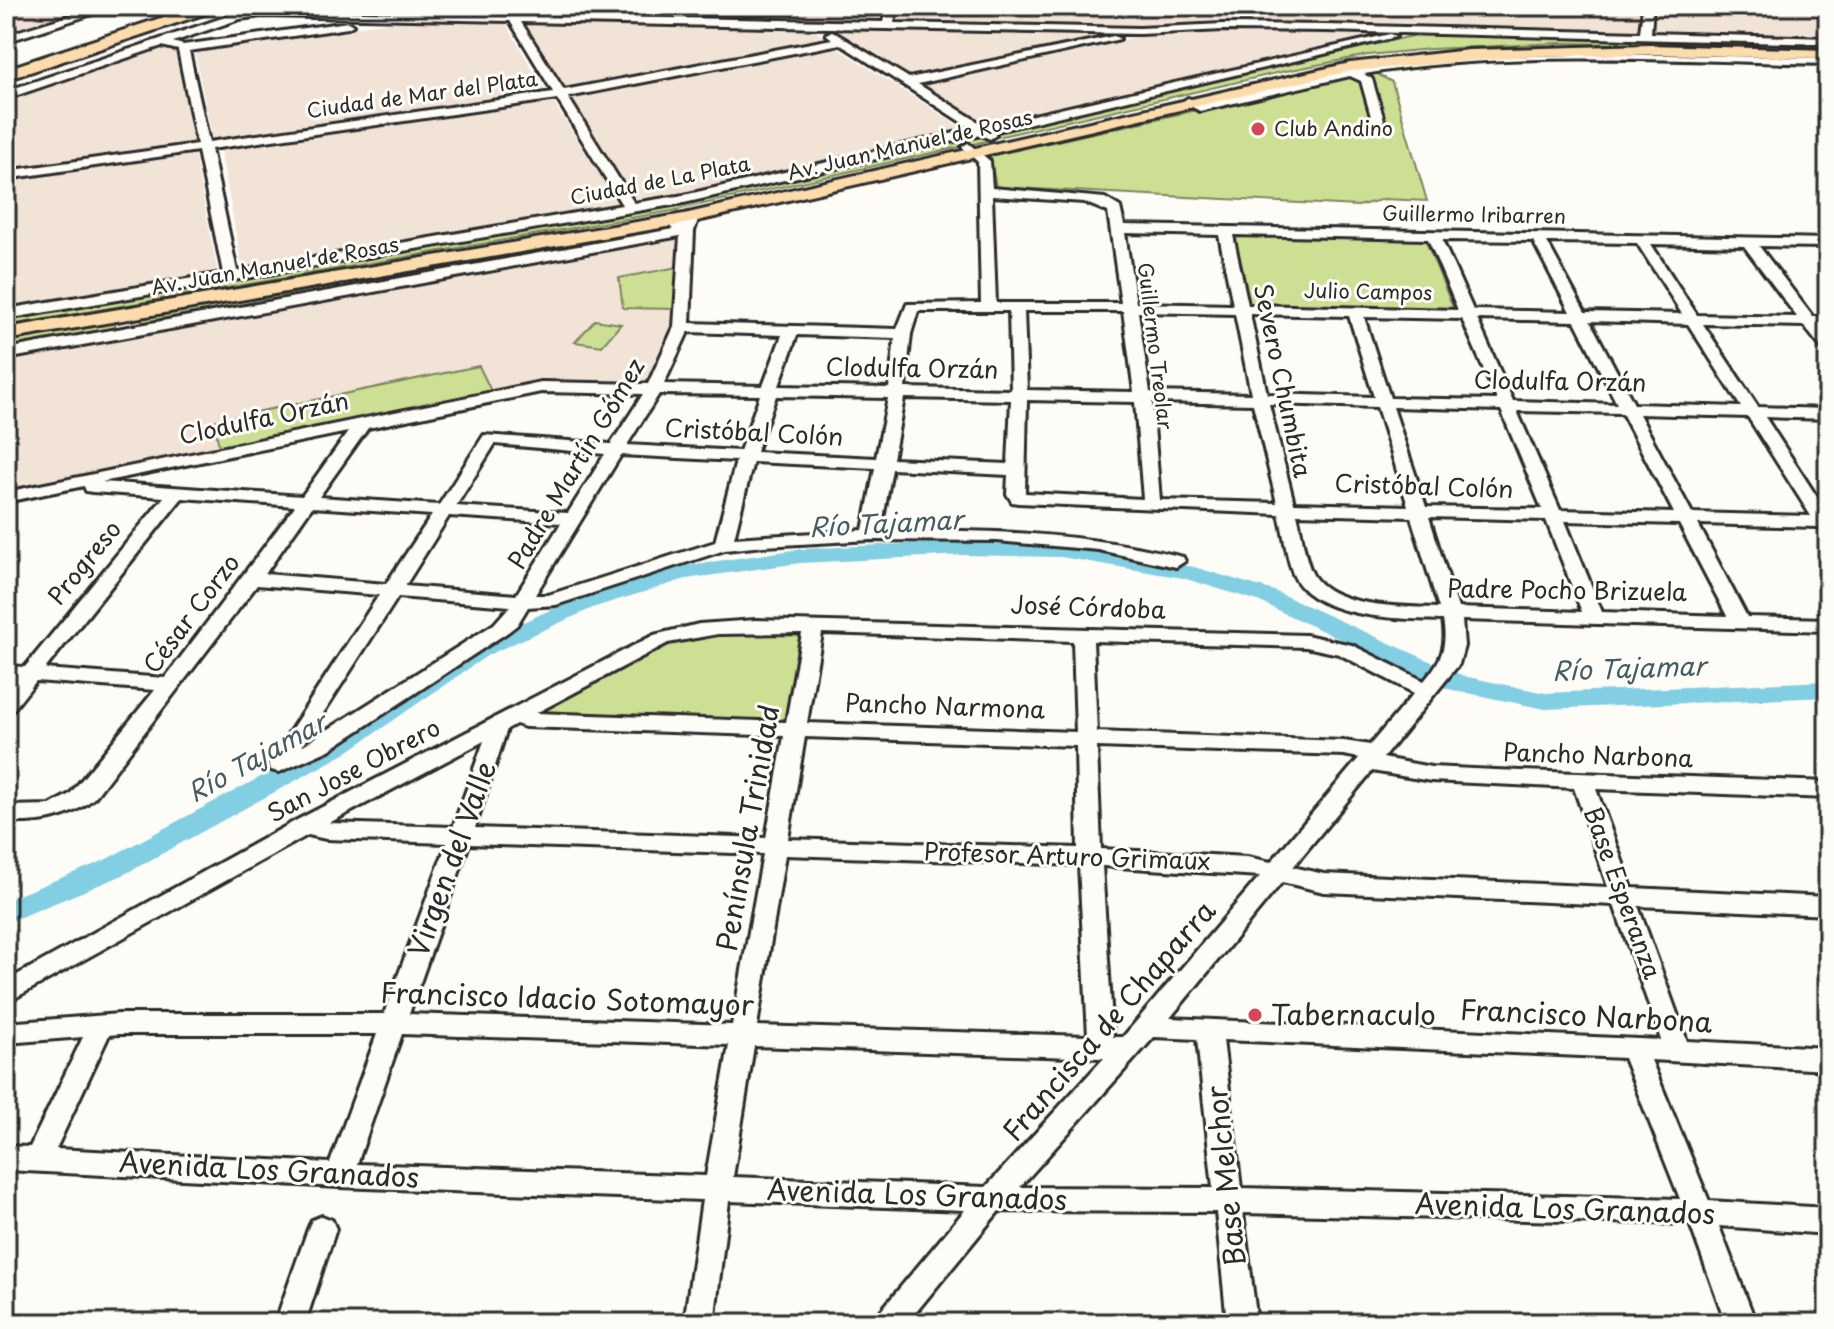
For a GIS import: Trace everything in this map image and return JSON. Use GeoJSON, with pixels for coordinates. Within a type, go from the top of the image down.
{"type":"FeatureCollection","features":[{"type":"Feature","properties":{"kind":"highway"},"geometry":{"type":"LineString","coordinates":[[6,68],[192,6]]}},
{"type":"Feature","properties":{"kind":"highway"},"geometry":{"type":"LineString","coordinates":[[6,75],[213,6]]}},
{"type":"Feature","properties":{"kind":"main road","name":"Av. Juan Manuel de Rosas"},"geometry":{"type":"LineString","coordinates":[[6,332],[126,323],[668,222],[690,224],[972,150],[996,139],[1309,71],[1405,57],[1548,47],[1828,53]]}},
{"type":"Feature","properties":{"kind":"main road","name":"Av. Juan Manuel de Rosas"},"geometry":{"type":"LineString","coordinates":[[996,139],[1348,70],[1457,55],[1556,50],[1828,53]]}},
{"type":"Feature","properties":{"kind":"main road","name":"Av. Juan Manuel de Rosas"},"geometry":{"type":"LineString","coordinates":[[6,332],[687,211],[972,150]]}},
{"type":"Feature","properties":{"kind":"street"},"geometry":{"type":"LineString","coordinates":[[6,39],[112,6]]}},
{"type":"Feature","properties":{"kind":"street"},"geometry":{"type":"LineString","coordinates":[[888,26],[892,6]]}},
{"type":"Feature","properties":{"kind":"street"},"geometry":{"type":"LineString","coordinates":[[1645,37],[1648,6]]}},
{"type":"Feature","properties":{"kind":"street"},"geometry":{"type":"LineString","coordinates":[[6,95],[238,16],[262,13],[1140,31],[1223,27],[1828,41]]}},
{"type":"Feature","properties":{"kind":"street"},"geometry":{"type":"LineString","coordinates":[[132,33],[183,48],[411,16]]}},
{"type":"Feature","properties":{"kind":"street"},"geometry":{"type":"LineString","coordinates":[[514,19],[630,208]]}},
{"type":"Feature","properties":{"kind":"street"},"geometry":{"type":"LineString","coordinates":[[818,25],[996,139]]}},
{"type":"Feature","properties":{"kind":"street"},"geometry":{"type":"LineString","coordinates":[[908,82],[1140,31]]}},
{"type":"Feature","properties":{"kind":"street","name":"Ciudad de La Plata"},"geometry":{"type":"LineString","coordinates":[[6,314],[684,199],[996,139],[1409,31]]}},
{"type":"Feature","properties":{"kind":"street","name":"Ciudad de Mar del Plata"},"geometry":{"type":"LineString","coordinates":[[6,175],[559,95],[842,40]]}},
{"type":"Feature","properties":{"kind":"street"},"geometry":{"type":"LineString","coordinates":[[183,48],[231,277]]}},
{"type":"Feature","properties":{"kind":"street"},"geometry":{"type":"LineString","coordinates":[[1348,70],[1598,58],[1828,61]]}},
{"type":"Feature","properties":{"kind":"street"},"geometry":{"type":"LineString","coordinates":[[1348,70],[1366,79],[1378,120]]}},
{"type":"Feature","properties":{"kind":"street"},"geometry":{"type":"LineString","coordinates":[[972,150],[984,161],[989,305]]}},
{"type":"Feature","properties":{"kind":"street","name":"Guillermo Treolar"},"geometry":{"type":"LineString","coordinates":[[986,192],[1100,201],[1115,210],[1143,397],[1152,505]]}},
{"type":"Feature","properties":{"kind":"street"},"geometry":{"type":"LineString","coordinates":[[6,354],[126,323],[690,224]]}},
{"type":"Feature","properties":{"kind":"street","name":"Padre Martín Gómez"},"geometry":{"type":"LineString","coordinates":[[522,601],[655,387],[682,327],[690,224]]}},
{"type":"Feature","properties":{"kind":"street","name":"Guillermo Iribarren"},"geometry":{"type":"LineString","coordinates":[[1120,229],[1828,243]]}},
{"type":"Feature","properties":{"kind":"street","name":"Severo Chumbita"},"geometry":{"type":"LineString","coordinates":[[1225,231],[1260,399],[1303,575],[1310,586]]}},
{"type":"Feature","properties":{"kind":"street"},"geometry":{"type":"LineString","coordinates":[[1433,234],[1554,515],[1594,617]]}},
{"type":"Feature","properties":{"kind":"street"},"geometry":{"type":"LineString","coordinates":[[1538,237],[1740,622]]}},
{"type":"Feature","properties":{"kind":"street"},"geometry":{"type":"LineString","coordinates":[[1641,239],[1827,524]]}},
{"type":"Feature","properties":{"kind":"street"},"geometry":{"type":"LineString","coordinates":[[1748,241],[1828,347]]}},
{"type":"Feature","properties":{"kind":"street","name":"Julio Campos"},"geometry":{"type":"LineString","coordinates":[[903,334],[909,310],[922,305],[1828,322]]}},
{"type":"Feature","properties":{"kind":"street"},"geometry":{"type":"LineString","coordinates":[[1016,306],[1019,395],[1016,470]]}},
{"type":"Feature","properties":{"kind":"street"},"geometry":{"type":"LineString","coordinates":[[1355,312],[1451,615]]}},
{"type":"Feature","properties":{"kind":"street"},"geometry":{"type":"LineString","coordinates":[[682,327],[903,334],[897,392],[871,535]]}},
{"type":"Feature","properties":{"kind":"street"},"geometry":{"type":"LineString","coordinates":[[723,545],[746,457],[791,331]]}},
{"type":"Feature","properties":{"kind":"street","name":"Clodulfa Orzán"},"geometry":{"type":"LineString","coordinates":[[14,495],[541,387],[1260,399],[1828,414]]}},
{"type":"Feature","properties":{"kind":"street","name":"César Corzo"},"geometry":{"type":"LineString","coordinates":[[6,814],[44,816],[80,800],[252,579],[362,424]]}},
{"type":"Feature","properties":{"kind":"street","name":"Cristóbal Colón"},"geometry":{"type":"LineString","coordinates":[[443,510],[490,439],[617,450],[1016,470],[1018,498],[1152,505],[1827,524]]}},
{"type":"Feature","properties":{"kind":"street"},"geometry":{"type":"LineString","coordinates":[[72,484],[575,519]]}},
{"type":"Feature","properties":{"kind":"street","name":"Progreso"},"geometry":{"type":"LineString","coordinates":[[6,705],[177,493]]}},
{"type":"Feature","properties":{"kind":"street"},"geometry":{"type":"LineString","coordinates":[[6,515],[14,495]]}},
{"type":"Feature","properties":{"kind":"street"},"geometry":{"type":"LineString","coordinates":[[443,510],[279,765],[322,745],[501,628],[510,621],[522,601]]}},
{"type":"Feature","properties":{"kind":"street"},"geometry":{"type":"LineString","coordinates":[[252,579],[549,601],[723,545],[871,535],[1053,539],[1176,561]]}},
{"type":"Feature","properties":{"kind":"street","name":"Padre Pocho Brizuela"},"geometry":{"type":"LineString","coordinates":[[1310,586],[1322,595],[1359,606],[1451,615],[1828,625]]}},
{"type":"Feature","properties":{"kind":"street","name":"Francisca de Chaparra"},"geometry":{"type":"LineString","coordinates":[[889,1323],[1114,1048],[1148,1027],[1431,688],[1455,650],[1456,633],[1451,615]]}},
{"type":"Feature","properties":{"kind":"street","name":"José Córdoba"},"geometry":{"type":"LineString","coordinates":[[738,626],[1083,633],[1328,644],[1431,688]]}},
{"type":"Feature","properties":{"kind":"street","name":"San Jose Obrero"},"geometry":{"type":"LineString","coordinates":[[6,993],[305,826],[661,639],[692,630],[738,626]]}},
{"type":"Feature","properties":{"kind":"street","name":"Península Trinidad"},"geometry":{"type":"LineString","coordinates":[[699,1323],[717,1189],[813,627]]}},
{"type":"Feature","properties":{"kind":"street"},"geometry":{"type":"LineString","coordinates":[[1083,633],[1090,857],[1114,1048]]}},
{"type":"Feature","properties":{"kind":"street"},"geometry":{"type":"LineString","coordinates":[[6,672],[171,685]]}},
{"type":"Feature","properties":{"kind":"street","name":"Pancho Narmona"},"geometry":{"type":"LineString","coordinates":[[504,720],[1344,748],[1371,758]]}},
{"type":"Feature","properties":{"kind":"street","name":"Virgen del Valle"},"geometry":{"type":"LineString","coordinates":[[339,1175],[391,1024],[504,720]]}},
{"type":"Feature","properties":{"kind":"street","name":"Pancho Narbona"},"geometry":{"type":"LineString","coordinates":[[1371,758],[1431,774],[1828,790]]}},
{"type":"Feature","properties":{"kind":"street","name":"Base Esperanza"},"geometry":{"type":"LineString","coordinates":[[1582,781],[1678,1051]]}},
{"type":"Feature","properties":{"kind":"street","name":"Profesor Arturo Grimaux"},"geometry":{"type":"LineString","coordinates":[[305,826],[326,831],[1247,865],[1324,883],[1828,906]]}},
{"type":"Feature","properties":{"kind":"street","name":"Francisco Idacio Sotomayor"},"geometry":{"type":"LineString","coordinates":[[6,1033],[101,1026],[391,1024],[1114,1048]]}},
{"type":"Feature","properties":{"kind":"street"},"geometry":{"type":"LineString","coordinates":[[38,1159],[101,1026]]}},
{"type":"Feature","properties":{"kind":"street","name":"Francisco Narbona"},"geometry":{"type":"LineString","coordinates":[[1148,1027],[1828,1059]]}},
{"type":"Feature","properties":{"kind":"street","name":"Base Melchor"},"geometry":{"type":"LineString","coordinates":[[1209,1029],[1242,1323]]}},
{"type":"Feature","properties":{"kind":"street"},"geometry":{"type":"LineString","coordinates":[[1633,1048],[1741,1323]]}},
{"type":"Feature","properties":{"kind":"street","name":"Avenida Los Granados"},"geometry":{"type":"LineString","coordinates":[[6,1158],[339,1175],[992,1199],[1230,1200],[1700,1213],[1828,1221]]}},
{"type":"Feature","properties":{"kind":"street"},"geometry":{"type":"LineString","coordinates":[[290,1323],[322,1229]]}},
{"type":"Feature","properties":{"kind":"shaded area"},"geometry":{"type":"Polygon","coordinates":[[[6,6],[98,6],[6,35],[6,6]]]}},
{"type":"Feature","properties":{"kind":"shaded area"},"geometry":{"type":"Polygon","coordinates":[[[597,6],[589,16],[272,8],[597,6]]]}},
{"type":"Feature","properties":{"kind":"shaded area"},"geometry":{"type":"Polygon","coordinates":[[[667,6],[883,6],[879,24],[660,19],[667,6]]]}},
{"type":"Feature","properties":{"kind":"shaded area"},"geometry":{"type":"Polygon","coordinates":[[[900,6],[1641,6],[1639,33],[1249,26],[1094,28],[897,25],[900,6]]]}},
{"type":"Feature","properties":{"kind":"shaded area"},"geometry":{"type":"Polygon","coordinates":[[[1656,6],[1802,6],[1828,31],[1828,38],[1653,34],[1656,6]]]}},
{"type":"Feature","properties":{"kind":"shaded area"},"geometry":{"type":"Polygon","coordinates":[[[413,19],[505,22],[547,94],[213,142],[194,49],[413,19]]]}},
{"type":"Feature","properties":{"kind":"shaded area"},"geometry":{"type":"Polygon","coordinates":[[[520,21],[810,27],[828,40],[565,91],[520,21]]]}},
{"type":"Feature","properties":{"kind":"shaded area"},"geometry":{"type":"Polygon","coordinates":[[[831,28],[1111,32],[1115,35],[911,78],[831,28]]]}},
{"type":"Feature","properties":{"kind":"shaded area"},"geometry":{"type":"Polygon","coordinates":[[[1216,30],[1386,33],[987,128],[916,83],[1151,34],[1216,30]]]}},
{"type":"Feature","properties":{"kind":"shaded area"},"geometry":{"type":"Polygon","coordinates":[[[834,46],[968,132],[687,196],[639,204],[570,97],[834,46]]]}},
{"type":"Feature","properties":{"kind":"shaded area"},"geometry":{"type":"Polygon","coordinates":[[[158,47],[178,53],[194,144],[6,171],[6,98],[158,47]]]}},
{"type":"Feature","properties":{"kind":"shaded area"},"geometry":{"type":"Polygon","coordinates":[[[553,102],[620,207],[243,272],[220,148],[553,102]]]}},
{"type":"Feature","properties":{"kind":"shaded area"},"geometry":{"type":"Polygon","coordinates":[[[194,152],[218,274],[6,309],[6,180],[194,152]]]}},
{"type":"Feature","properties":{"kind":"shaded area"},"geometry":{"type":"Polygon","coordinates":[[[677,233],[674,326],[648,384],[560,382],[526,386],[6,491],[6,357],[677,233]]]}},
{"type":"Feature","properties":{"kind":"green space"},"geometry":{"type":"Polygon","coordinates":[[[1421,34],[1828,43],[1828,47],[1561,43],[1368,55],[998,137],[989,132],[1421,34]]]}},
{"type":"Feature","properties":{"kind":"green space","name":"Club Andino"},"geometry":{"type":"Polygon","coordinates":[[[1372,71],[1392,82],[1427,201],[1384,199],[1358,206],[996,187],[990,156],[1372,71]]]}},
{"type":"Feature","properties":{"kind":"green space"},"geometry":{"type":"Polygon","coordinates":[[[981,134],[991,140],[672,211],[6,326],[6,317],[621,213],[981,134]]]}},
{"type":"Feature","properties":{"kind":"green space"},"geometry":{"type":"Polygon","coordinates":[[[667,224],[675,227],[677,233],[419,281],[415,271],[667,224]]]}},
{"type":"Feature","properties":{"kind":"green space"},"geometry":{"type":"Polygon","coordinates":[[[1233,235],[1425,239],[1454,310],[1247,306],[1233,235]]]}},
{"type":"Feature","properties":{"kind":"green space"},"geometry":{"type":"Polygon","coordinates":[[[678,267],[675,309],[623,308],[619,278],[678,267]]]}},
{"type":"Feature","properties":{"kind":"green space"},"geometry":{"type":"Polygon","coordinates":[[[385,272],[397,273],[402,284],[135,333],[133,320],[137,316],[385,272]]]}},
{"type":"Feature","properties":{"kind":"green space"},"geometry":{"type":"Polygon","coordinates":[[[595,320],[621,324],[602,346],[575,342],[595,320]]]}},
{"type":"Feature","properties":{"kind":"green space"},"geometry":{"type":"Polygon","coordinates":[[[115,322],[117,337],[6,357],[6,338],[115,322]]]}},
{"type":"Feature","properties":{"kind":"green space"},"geometry":{"type":"Polygon","coordinates":[[[479,366],[492,393],[220,449],[213,421],[479,366]]]}},
{"type":"Feature","properties":{"kind":"green space"},"geometry":{"type":"Polygon","coordinates":[[[738,631],[800,631],[784,722],[533,714],[644,653],[690,638],[738,631]]]}},
{"type":"Feature","properties":{"kind":"waterway","name":"Río Tajamar"},"geometry":{"type":"LineString","coordinates":[[6,912],[113,868],[337,747],[480,650],[587,602],[683,573],[800,556],[964,548],[1061,550],[1186,572],[1266,596],[1457,683],[1545,701],[1828,689]]}},
{"type":"Feature","properties":{"kind":"place","name":"Club Andino"},"geometry":{"type":"Point","coordinates":[1258,129]}},
{"type":"Feature","properties":{"kind":"place","name":"Tabernaculo"},"geometry":{"type":"Point","coordinates":[1255,1015]}}]}
